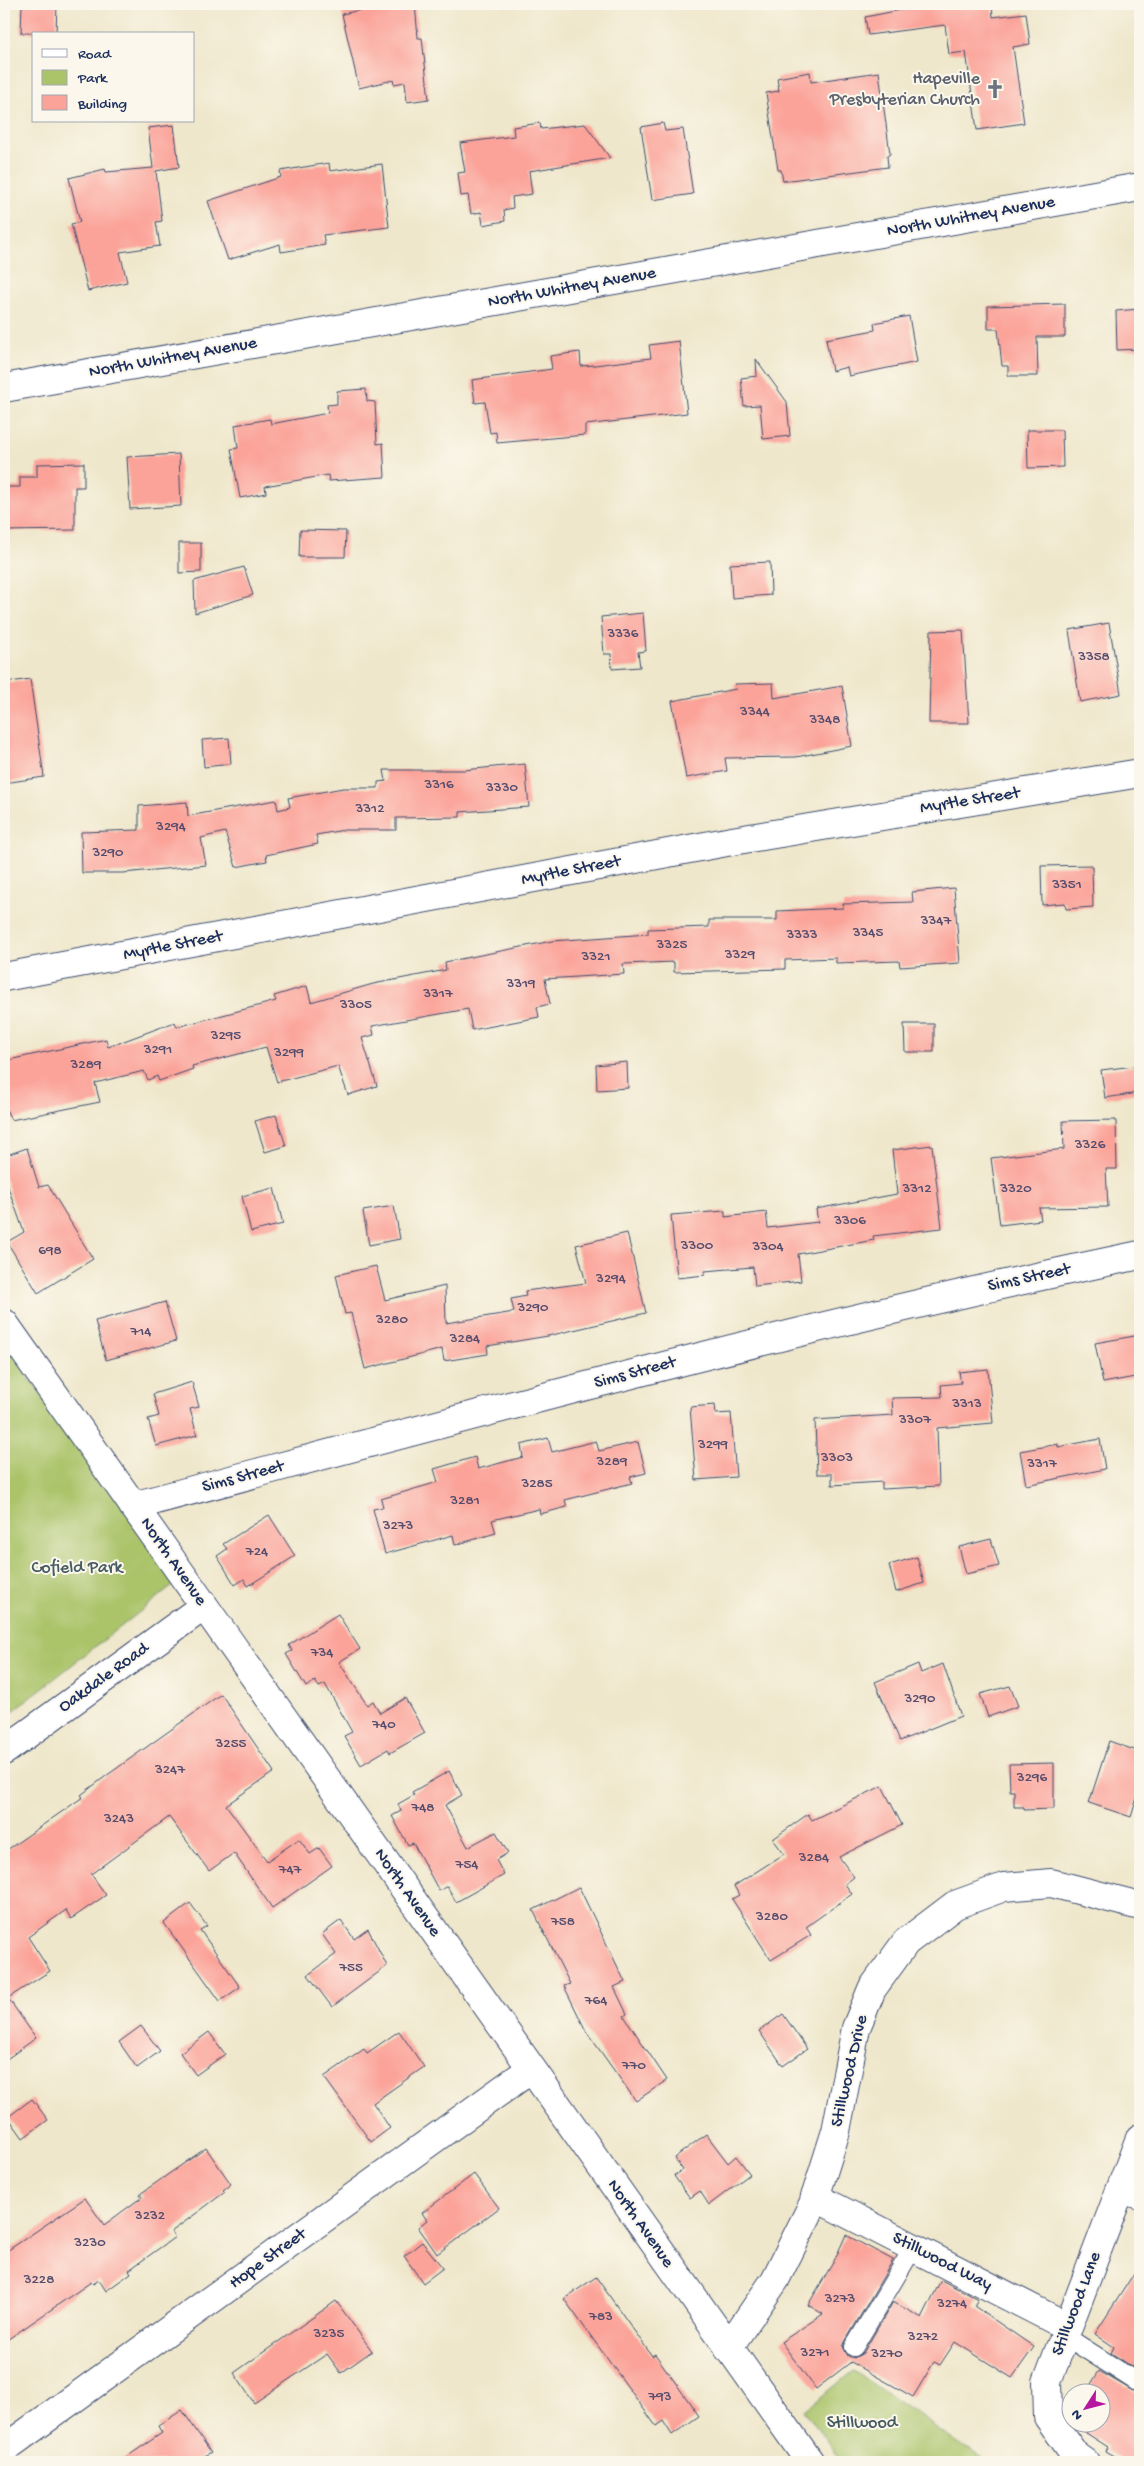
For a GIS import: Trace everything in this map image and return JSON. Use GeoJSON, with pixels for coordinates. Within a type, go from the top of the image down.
{"type":"FeatureCollection","features":[{"type":"Feature","properties":{"kind":"street","name":"North Whitney Avenue"},"geometry":{"type":"LineString","coordinates":[[4,388],[1140,187]]}},
{"type":"Feature","properties":{"kind":"street","name":"Myrtle Street"},"geometry":{"type":"LineString","coordinates":[[4,978],[732,841],[1140,773]]}},
{"type":"Feature","properties":{"kind":"street","name":"Sims Street"},"geometry":{"type":"LineString","coordinates":[[133,1506],[754,1342],[986,1286],[1140,1255]]}},
{"type":"Feature","properties":{"kind":"street","name":"North Avenue"},"geometry":{"type":"LineString","coordinates":[[4,1323],[810,2462]]}},
{"type":"Feature","properties":{"kind":"street","name":"Oakdale Road"},"geometry":{"type":"LineString","coordinates":[[4,1751],[204,1606]]}},
{"type":"Feature","properties":{"kind":"street","name":"Stillwood Drive"},"geometry":{"type":"LineString","coordinates":[[728,2348],[776,2280],[815,2197],[836,2131],[856,2028],[872,1989],[906,1942],[955,1905],[1004,1887],[1051,1883],[1140,1906]]}},
{"type":"Feature","properties":{"kind":"street","name":"Hope Street"},"geometry":{"type":"LineString","coordinates":[[4,2449],[531,2070]]}},
{"type":"Feature","properties":{"kind":"street","name":"Stillwood Lane"},"geometry":{"type":"LineString","coordinates":[[1085,2462],[1075,2454],[1048,2418],[1047,2382],[1066,2332],[1130,2197],[1140,2138]]}},
{"type":"Feature","properties":{"kind":"street","name":"Stillwood Way"},"geometry":{"type":"LineString","coordinates":[[815,2197],[913,2248],[1066,2332]]}},
{"type":"Feature","properties":{"kind":"lane"},"geometry":{"type":"LineString","coordinates":[[854,2347],[913,2248]]}},
{"type":"Feature","properties":{"kind":"lane"},"geometry":{"type":"LineString","coordinates":[[1066,2332],[1140,2384]]}},
{"type":"Feature","properties":{"kind":"green space","name":"Cofield Park"},"geometry":{"type":"Polygon","coordinates":[[[4,1343],[178,1582],[4,1718],[4,1343]]]}},
{"type":"Feature","properties":{"kind":"green space","name":"Stillwood"},"geometry":{"type":"Polygon","coordinates":[[[854,2371],[986,2462],[842,2462],[804,2410],[854,2371]]]}},
{"type":"Feature","properties":{"kind":"building"},"geometry":{"type":"Polygon","coordinates":[[[22,4],[57,4],[56,32],[21,33],[22,4]]]}},
{"type":"Feature","properties":{"kind":"building"},"geometry":{"type":"Polygon","coordinates":[[[389,4],[415,4],[418,38],[422,38],[429,99],[407,102],[405,82],[394,84],[393,80],[359,88],[342,14],[389,4]]]}},
{"type":"Feature","properties":{"kind":"building","name":"Hapeville Presbyterian Church"},"geometry":{"type":"Polygon","coordinates":[[[931,4],[992,4],[993,17],[1026,13],[1030,44],[1013,47],[1024,123],[977,130],[966,52],[949,54],[945,25],[868,35],[865,17],[931,4]]]}},
{"type":"Feature","properties":{"kind":"building"},"geometry":{"type":"Polygon","coordinates":[[[810,72],[811,82],[879,72],[890,154],[887,156],[888,167],[783,181],[781,170],[778,170],[766,93],[779,91],[777,78],[810,72]]]}},
{"type":"Feature","properties":{"kind":"building"},"geometry":{"type":"Polygon","coordinates":[[[540,123],[541,129],[585,124],[610,158],[529,171],[532,194],[512,197],[513,208],[504,210],[505,221],[483,225],[481,212],[471,214],[468,195],[461,196],[458,173],[465,172],[460,143],[514,136],[513,127],[540,123]]]}},
{"type":"Feature","properties":{"kind":"building"},"geometry":{"type":"Polygon","coordinates":[[[663,123],[665,131],[683,129],[693,194],[652,200],[641,127],[663,123]]]}},
{"type":"Feature","properties":{"kind":"building"},"geometry":{"type":"Polygon","coordinates":[[[174,125],[179,167],[156,171],[162,221],[156,222],[160,246],[120,252],[127,282],[88,291],[71,224],[80,222],[69,178],[105,169],[106,172],[153,168],[148,128],[174,125]]]}},
{"type":"Feature","properties":{"kind":"building"},"geometry":{"type":"Polygon","coordinates":[[[329,163],[330,171],[382,164],[389,227],[323,235],[325,245],[281,252],[280,244],[228,260],[208,201],[281,177],[280,171],[329,163]]]}},
{"type":"Feature","properties":{"kind":"building"},"geometry":{"type":"Polygon","coordinates":[[[1065,304],[1065,337],[1037,337],[1038,376],[1008,376],[1008,366],[1002,366],[998,329],[988,329],[988,306],[1065,304]]]}},
{"type":"Feature","properties":{"kind":"building"},"geometry":{"type":"Polygon","coordinates":[[[1140,309],[1140,349],[1117,350],[1116,311],[1140,309]]]}},
{"type":"Feature","properties":{"kind":"building"},"geometry":{"type":"Polygon","coordinates":[[[909,316],[917,362],[849,376],[847,367],[832,371],[826,339],[875,330],[874,323],[909,316]]]}},
{"type":"Feature","properties":{"kind":"building"},"geometry":{"type":"Polygon","coordinates":[[[679,341],[687,413],[585,425],[585,435],[497,443],[496,432],[490,433],[485,402],[475,403],[472,380],[552,369],[550,356],[580,352],[581,366],[595,365],[651,358],[649,345],[679,341]]]}},
{"type":"Feature","properties":{"kind":"building"},"geometry":{"type":"Polygon","coordinates":[[[756,359],[787,402],[790,436],[763,439],[760,405],[744,406],[741,378],[757,376],[756,359]]]}},
{"type":"Feature","properties":{"kind":"building"},"geometry":{"type":"Polygon","coordinates":[[[366,389],[367,401],[375,402],[377,444],[383,443],[385,477],[329,481],[328,475],[265,486],[266,493],[240,498],[231,449],[238,448],[235,425],[270,419],[271,424],[328,413],[327,405],[337,404],[337,391],[366,389]]]}},
{"type":"Feature","properties":{"kind":"building"},"geometry":{"type":"Polygon","coordinates":[[[1027,430],[1062,430],[1063,467],[1028,468],[1027,430]]]}},
{"type":"Feature","properties":{"kind":"building"},"geometry":{"type":"Polygon","coordinates":[[[179,454],[181,506],[130,509],[127,457],[179,454]]]}},
{"type":"Feature","properties":{"kind":"building"},"geometry":{"type":"Polygon","coordinates":[[[84,463],[84,487],[75,487],[75,530],[4,531],[4,487],[20,487],[20,477],[37,477],[37,464],[84,463]]]}},
{"type":"Feature","properties":{"kind":"building"},"geometry":{"type":"Polygon","coordinates":[[[300,530],[346,531],[345,557],[299,557],[300,530]]]}},
{"type":"Feature","properties":{"kind":"building"},"geometry":{"type":"Polygon","coordinates":[[[179,543],[201,543],[201,572],[179,573],[179,543]]]}},
{"type":"Feature","properties":{"kind":"building"},"geometry":{"type":"Polygon","coordinates":[[[770,562],[771,595],[732,598],[730,564],[770,562]]]}},
{"type":"Feature","properties":{"kind":"building"},"geometry":{"type":"Polygon","coordinates":[[[244,567],[253,595],[195,613],[194,581],[244,567]]]}},
{"type":"Feature","properties":{"kind":"building"},"geometry":{"type":"Polygon","coordinates":[[[643,613],[646,651],[638,652],[640,667],[612,669],[611,654],[604,654],[601,617],[643,613]]]}},
{"type":"Feature","properties":{"kind":"building"},"geometry":{"type":"Polygon","coordinates":[[[1109,623],[1121,694],[1080,702],[1069,630],[1109,623]]]}},
{"type":"Feature","properties":{"kind":"building"},"geometry":{"type":"Polygon","coordinates":[[[963,630],[969,723],[929,723],[931,631],[963,630]]]}},
{"type":"Feature","properties":{"kind":"building"},"geometry":{"type":"Polygon","coordinates":[[[30,679],[44,777],[4,783],[4,683],[30,679]]]}},
{"type":"Feature","properties":{"kind":"building"},"geometry":{"type":"Polygon","coordinates":[[[773,683],[774,698],[842,686],[852,746],[796,757],[725,758],[727,771],[686,778],[672,701],[736,689],[735,684],[773,683]]]}},
{"type":"Feature","properties":{"kind":"building"},"geometry":{"type":"Polygon","coordinates":[[[229,738],[231,764],[204,767],[202,740],[229,738]]]}},
{"type":"Feature","properties":{"kind":"building"},"geometry":{"type":"Polygon","coordinates":[[[525,764],[529,807],[460,812],[460,817],[396,818],[396,830],[344,830],[316,835],[318,844],[266,855],[267,861],[236,867],[225,832],[201,838],[206,865],[123,873],[82,873],[81,832],[139,830],[139,806],[187,802],[188,816],[276,800],[278,810],[290,807],[288,798],[343,788],[378,788],[378,782],[386,781],[384,770],[464,770],[525,764]]]}},
{"type":"Feature","properties":{"kind":"building"},"geometry":{"type":"Polygon","coordinates":[[[1092,865],[1093,907],[1066,909],[1065,903],[1042,905],[1041,866],[1092,865]]]}},
{"type":"Feature","properties":{"kind":"building"},"geometry":{"type":"Polygon","coordinates":[[[954,888],[960,963],[900,967],[899,961],[836,963],[836,958],[785,960],[785,969],[674,972],[674,962],[623,964],[624,974],[545,979],[550,1004],[537,1007],[539,1017],[472,1030],[468,1009],[372,1026],[374,1035],[362,1038],[377,1086],[348,1095],[338,1066],[277,1082],[266,1047],[192,1066],[193,1069],[159,1081],[157,1076],[148,1080],[144,1071],[95,1083],[100,1102],[11,1120],[4,1105],[4,1061],[106,1039],[108,1047],[175,1022],[177,1027],[276,1001],[274,996],[307,986],[311,1002],[373,984],[446,970],[445,962],[552,941],[648,934],[648,929],[709,927],[709,920],[777,920],[777,911],[843,908],[843,904],[913,902],[912,892],[954,888]]]}},
{"type":"Feature","properties":{"kind":"building"},"geometry":{"type":"Polygon","coordinates":[[[904,1024],[934,1024],[934,1052],[905,1052],[904,1024]]]}},
{"type":"Feature","properties":{"kind":"building"},"geometry":{"type":"Polygon","coordinates":[[[627,1062],[628,1088],[597,1090],[596,1065],[627,1062]]]}},
{"type":"Feature","properties":{"kind":"building"},"geometry":{"type":"Polygon","coordinates":[[[1134,1066],[1138,1093],[1105,1098],[1101,1070],[1134,1066]]]}},
{"type":"Feature","properties":{"kind":"building"},"geometry":{"type":"Polygon","coordinates":[[[276,1115],[286,1146],[265,1152],[255,1121],[276,1115]]]}},
{"type":"Feature","properties":{"kind":"building"},"geometry":{"type":"Polygon","coordinates":[[[1116,1120],[1117,1169],[1106,1169],[1108,1207],[1039,1208],[1041,1220],[1000,1225],[991,1158],[1064,1149],[1063,1121],[1116,1120]]]}},
{"type":"Feature","properties":{"kind":"building"},"geometry":{"type":"Polygon","coordinates":[[[932,1145],[942,1228],[873,1236],[874,1240],[798,1254],[801,1281],[755,1286],[753,1267],[705,1271],[705,1275],[677,1278],[671,1215],[725,1211],[725,1217],[766,1212],[768,1228],[818,1222],[816,1209],[897,1194],[892,1150],[932,1145]]]}},
{"type":"Feature","properties":{"kind":"building"},"geometry":{"type":"Polygon","coordinates":[[[27,1148],[39,1187],[48,1185],[93,1259],[38,1293],[7,1242],[24,1232],[4,1176],[4,1156],[27,1148]]]}},
{"type":"Feature","properties":{"kind":"building"},"geometry":{"type":"Polygon","coordinates":[[[274,1188],[283,1224],[251,1232],[242,1196],[274,1188]]]}},
{"type":"Feature","properties":{"kind":"building"},"geometry":{"type":"Polygon","coordinates":[[[394,1206],[400,1239],[369,1245],[363,1211],[394,1206]]]}},
{"type":"Feature","properties":{"kind":"building"},"geometry":{"type":"Polygon","coordinates":[[[627,1233],[646,1313],[548,1336],[487,1346],[488,1354],[444,1361],[442,1349],[365,1369],[351,1313],[345,1314],[336,1275],[376,1266],[385,1300],[445,1286],[446,1323],[514,1312],[511,1299],[526,1296],[525,1291],[586,1283],[576,1245],[627,1233]]]}},
{"type":"Feature","properties":{"kind":"building"},"geometry":{"type":"Polygon","coordinates":[[[165,1302],[176,1341],[106,1360],[95,1321],[165,1302]]]}},
{"type":"Feature","properties":{"kind":"building"},"geometry":{"type":"Polygon","coordinates":[[[1140,1335],[1140,1376],[1103,1383],[1095,1343],[1140,1335]]]}},
{"type":"Feature","properties":{"kind":"building"},"geometry":{"type":"Polygon","coordinates":[[[988,1369],[993,1423],[937,1428],[939,1486],[882,1489],[882,1482],[832,1485],[832,1474],[817,1474],[815,1420],[893,1415],[892,1398],[942,1397],[941,1385],[961,1383],[959,1372],[988,1369]]]}},
{"type":"Feature","properties":{"kind":"building"},"geometry":{"type":"Polygon","coordinates":[[[192,1382],[199,1407],[190,1409],[197,1435],[156,1446],[148,1419],[159,1416],[153,1394],[192,1382]]]}},
{"type":"Feature","properties":{"kind":"building"},"geometry":{"type":"Polygon","coordinates":[[[715,1405],[716,1414],[731,1413],[736,1477],[696,1480],[690,1407],[715,1405]]]}},
{"type":"Feature","properties":{"kind":"building"},"geometry":{"type":"Polygon","coordinates":[[[548,1438],[552,1452],[596,1441],[599,1451],[638,1442],[646,1473],[630,1477],[632,1483],[565,1500],[567,1507],[540,1514],[539,1509],[492,1520],[496,1533],[455,1545],[453,1535],[385,1554],[373,1509],[383,1507],[381,1499],[438,1482],[434,1469],[475,1457],[478,1469],[523,1457],[521,1445],[548,1438]]]}},
{"type":"Feature","properties":{"kind":"building"},"geometry":{"type":"Polygon","coordinates":[[[1100,1439],[1105,1469],[1026,1485],[1020,1451],[1058,1444],[1058,1447],[1100,1439]]]}},
{"type":"Feature","properties":{"kind":"building"},"geometry":{"type":"Polygon","coordinates":[[[269,1515],[295,1556],[248,1586],[244,1579],[235,1585],[217,1556],[227,1549],[223,1544],[269,1515]]]}},
{"type":"Feature","properties":{"kind":"building"},"geometry":{"type":"Polygon","coordinates":[[[991,1539],[999,1566],[966,1574],[959,1547],[991,1539]]]}},
{"type":"Feature","properties":{"kind":"building"},"geometry":{"type":"Polygon","coordinates":[[[917,1557],[924,1583],[896,1592],[889,1565],[917,1557]]]}},
{"type":"Feature","properties":{"kind":"building"},"geometry":{"type":"Polygon","coordinates":[[[338,1614],[360,1649],[339,1662],[367,1705],[373,1701],[380,1713],[405,1698],[425,1733],[390,1753],[388,1749],[361,1765],[344,1736],[352,1732],[325,1684],[319,1687],[315,1681],[306,1687],[286,1654],[292,1651],[289,1645],[338,1614]]]}},
{"type":"Feature","properties":{"kind":"building"},"geometry":{"type":"Polygon","coordinates":[[[918,1664],[921,1673],[943,1664],[961,1716],[900,1741],[875,1682],[918,1664]]]}},
{"type":"Feature","properties":{"kind":"building"},"geometry":{"type":"Polygon","coordinates":[[[1010,1686],[1018,1706],[988,1717],[980,1694],[1010,1686]]]}},
{"type":"Feature","properties":{"kind":"building"},"geometry":{"type":"Polygon","coordinates":[[[221,1694],[274,1772],[226,1805],[267,1861],[299,1839],[310,1854],[319,1848],[332,1866],[272,1908],[234,1853],[209,1871],[169,1817],[91,1874],[106,1895],[71,1919],[66,1910],[28,1937],[50,1971],[8,1998],[36,2038],[4,2061],[4,1852],[83,1797],[81,1795],[106,1776],[221,1694]]]}},
{"type":"Feature","properties":{"kind":"building"},"geometry":{"type":"Polygon","coordinates":[[[1109,1741],[1140,1752],[1140,1788],[1131,1817],[1089,1803],[1109,1741]]]}},
{"type":"Feature","properties":{"kind":"building"},"geometry":{"type":"Polygon","coordinates":[[[1054,1763],[1054,1809],[1024,1810],[1024,1807],[1014,1807],[1014,1791],[1010,1791],[1009,1764],[1054,1763]]]}},
{"type":"Feature","properties":{"kind":"building"},"geometry":{"type":"Polygon","coordinates":[[[449,1771],[462,1795],[445,1805],[468,1847],[496,1832],[508,1853],[496,1860],[504,1875],[456,1902],[447,1886],[439,1891],[413,1843],[408,1845],[392,1816],[401,1811],[398,1804],[414,1795],[412,1792],[449,1771]]]}},
{"type":"Feature","properties":{"kind":"building"},"geometry":{"type":"Polygon","coordinates":[[[882,1786],[902,1825],[839,1857],[854,1877],[845,1884],[852,1894],[806,1927],[811,1935],[771,1960],[732,1899],[739,1895],[734,1886],[784,1854],[773,1839],[808,1814],[812,1820],[882,1786]]]}},
{"type":"Feature","properties":{"kind":"building"},"geometry":{"type":"Polygon","coordinates":[[[579,1887],[625,1982],[614,1987],[627,2014],[624,2016],[667,2080],[636,2101],[586,2031],[564,1986],[570,1984],[533,1910],[579,1887]]]}},
{"type":"Feature","properties":{"kind":"building"},"geometry":{"type":"Polygon","coordinates":[[[190,1903],[207,1926],[200,1930],[240,1987],[220,2001],[164,1923],[190,1903]]]}},
{"type":"Feature","properties":{"kind":"building"},"geometry":{"type":"Polygon","coordinates":[[[341,1920],[354,1939],[368,1929],[387,1966],[332,2007],[308,1975],[336,1954],[322,1934],[341,1920]]]}},
{"type":"Feature","properties":{"kind":"building"},"geometry":{"type":"Polygon","coordinates":[[[783,2014],[807,2049],[783,2066],[759,2031],[783,2014]]]}},
{"type":"Feature","properties":{"kind":"building"},"geometry":{"type":"Polygon","coordinates":[[[141,2026],[160,2051],[137,2068],[119,2042],[141,2026]]]}},
{"type":"Feature","properties":{"kind":"building"},"geometry":{"type":"Polygon","coordinates":[[[399,2031],[424,2067],[373,2103],[390,2128],[371,2142],[324,2077],[364,2049],[367,2053],[399,2031]]]}},
{"type":"Feature","properties":{"kind":"building"},"geometry":{"type":"Polygon","coordinates":[[[209,2032],[225,2054],[196,2075],[180,2053],[209,2032]]]}},
{"type":"Feature","properties":{"kind":"building"},"geometry":{"type":"Polygon","coordinates":[[[32,2099],[48,2120],[23,2138],[8,2117],[32,2099]]]}},
{"type":"Feature","properties":{"kind":"building"},"geometry":{"type":"Polygon","coordinates":[[[706,2134],[728,2163],[736,2156],[750,2174],[709,2205],[700,2191],[690,2198],[674,2176],[683,2170],[674,2158],[706,2134]]]}},
{"type":"Feature","properties":{"kind":"building"},"geometry":{"type":"Polygon","coordinates":[[[206,2148],[231,2184],[223,2190],[225,2192],[171,2232],[175,2237],[129,2270],[131,2273],[106,2291],[99,2280],[93,2284],[91,2282],[4,2342],[4,2253],[85,2198],[104,2225],[142,2197],[140,2194],[206,2148]]]}},
{"type":"Feature","properties":{"kind":"building"},"geometry":{"type":"Polygon","coordinates":[[[474,2174],[499,2208],[437,2254],[418,2227],[427,2220],[422,2213],[474,2174]]]}},
{"type":"Feature","properties":{"kind":"building"},"geometry":{"type":"Polygon","coordinates":[[[846,2235],[893,2260],[845,2342],[843,2347],[848,2356],[854,2358],[863,2353],[893,2302],[922,2318],[941,2280],[978,2299],[974,2306],[1034,2347],[1012,2378],[955,2342],[940,2365],[934,2362],[913,2397],[851,2362],[816,2389],[781,2342],[823,2314],[808,2305],[834,2261],[846,2235]]]}},
{"type":"Feature","properties":{"kind":"building"},"geometry":{"type":"Polygon","coordinates":[[[422,2242],[443,2268],[423,2283],[404,2256],[422,2242]]]}},
{"type":"Feature","properties":{"kind":"building"},"geometry":{"type":"Polygon","coordinates":[[[1140,2264],[1140,2372],[1111,2353],[1114,2347],[1095,2334],[1140,2264]]]}},
{"type":"Feature","properties":{"kind":"building"},"geometry":{"type":"Polygon","coordinates":[[[596,2277],[652,2356],[655,2354],[699,2416],[672,2435],[663,2421],[656,2426],[564,2299],[596,2277]]]}},
{"type":"Feature","properties":{"kind":"building"},"geometry":{"type":"Polygon","coordinates":[[[336,2301],[372,2351],[341,2373],[327,2354],[254,2403],[234,2373],[336,2301]]]}},
{"type":"Feature","properties":{"kind":"building"},"geometry":{"type":"Polygon","coordinates":[[[1099,2371],[1140,2395],[1140,2462],[1125,2462],[1106,2451],[1108,2447],[1088,2434],[1112,2434],[1112,2384],[1091,2384],[1099,2371]]]}},
{"type":"Feature","properties":{"kind":"building"},"geometry":{"type":"Polygon","coordinates":[[[182,2410],[211,2452],[195,2462],[119,2462],[162,2433],[158,2426],[182,2410]]]}},
{"type":"Feature","properties":{"kind":"place","name":"Hapeville Presbyterian Church"},"geometry":{"type":"Point","coordinates":[995,89]}}]}
